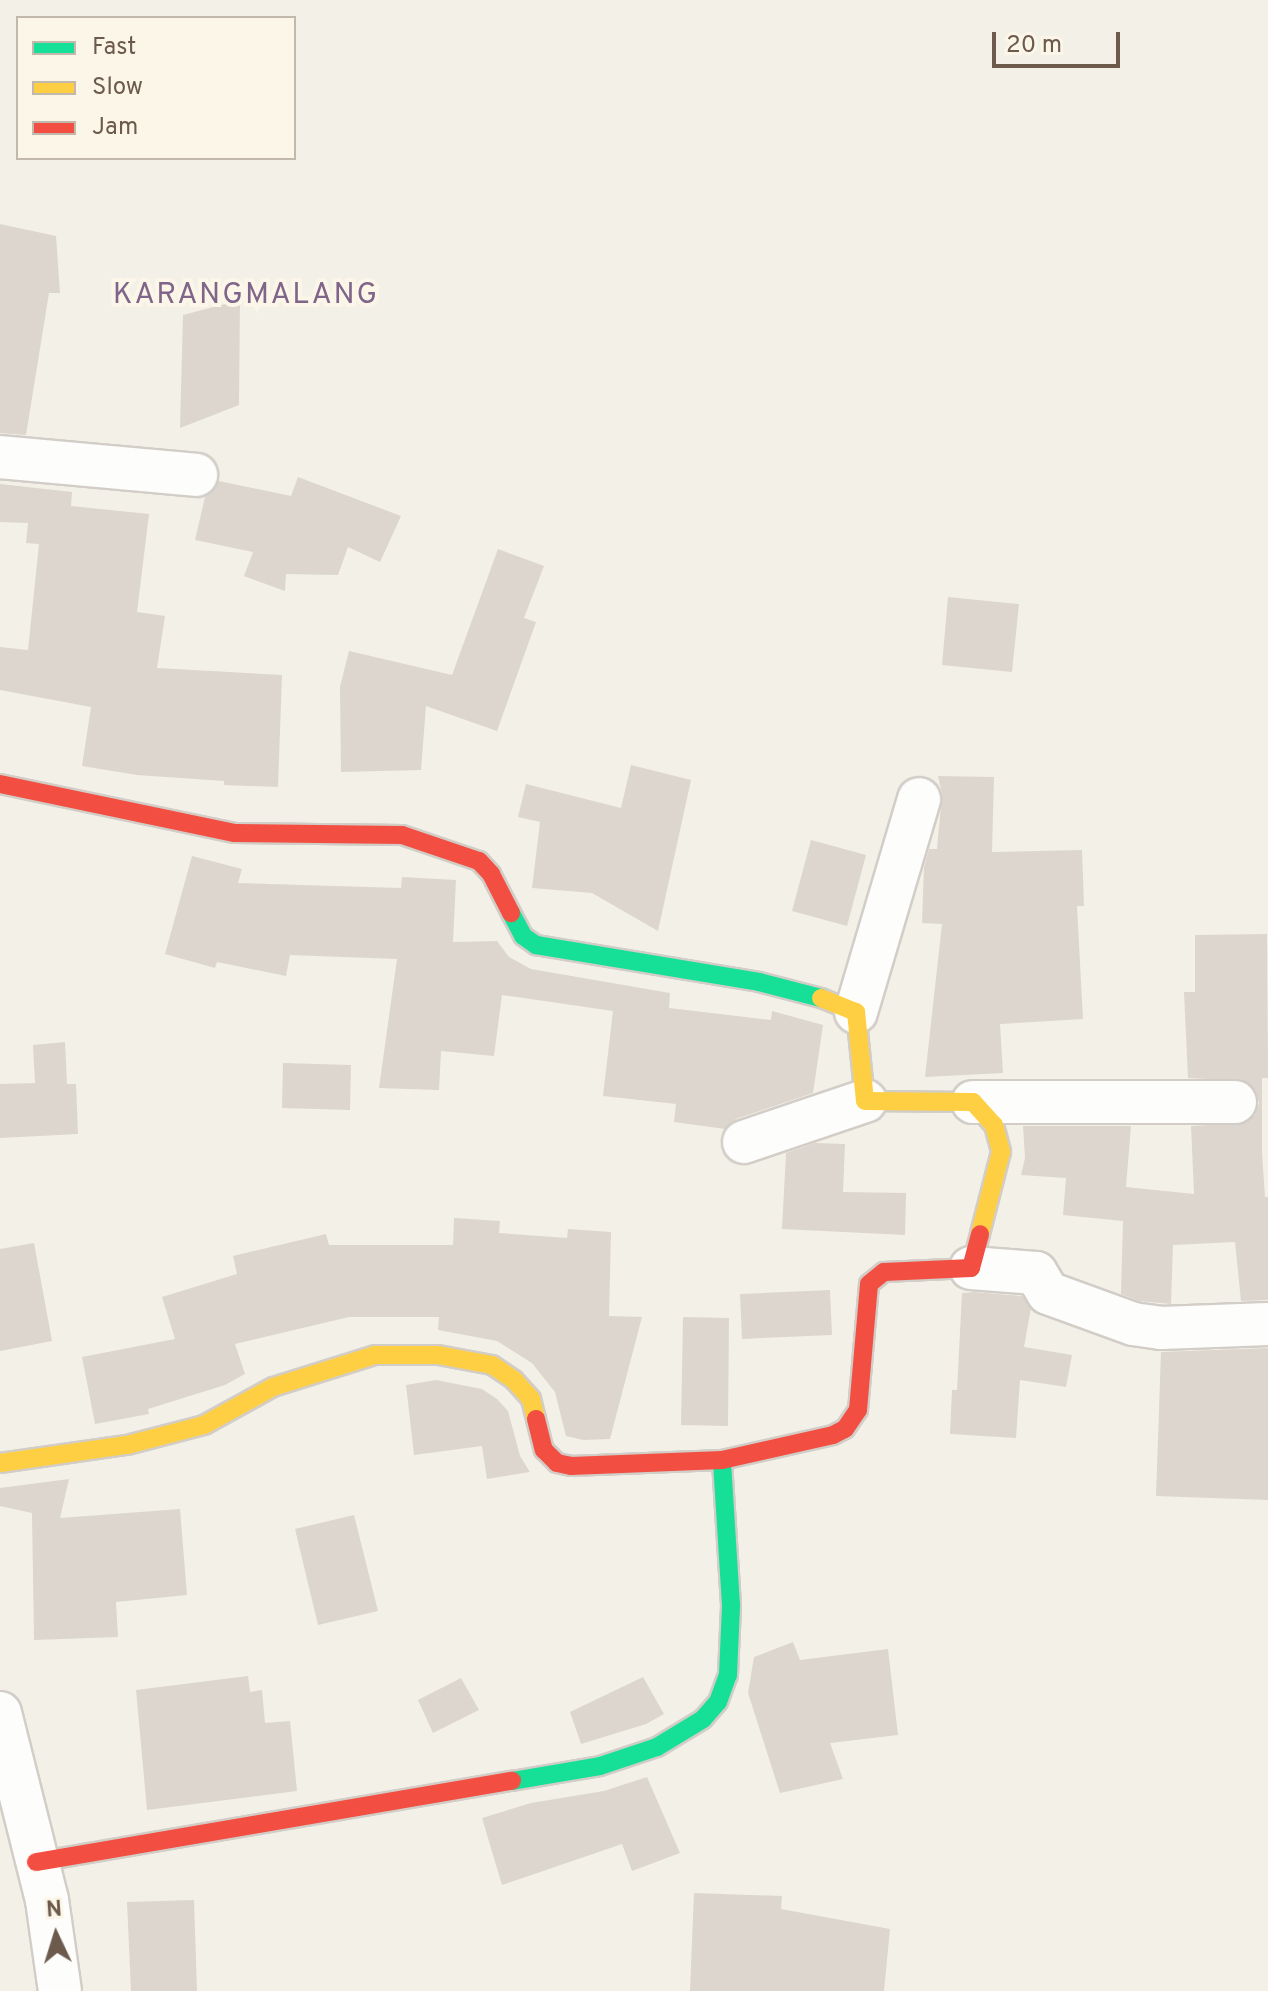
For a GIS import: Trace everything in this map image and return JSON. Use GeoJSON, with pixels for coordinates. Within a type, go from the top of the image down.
{"type":"FeatureCollection","features":[{"type":"Feature","properties":{"kind":"street"},"geometry":{"type":"LineString","coordinates":[[0,457],[196,475]]}},
{"type":"Feature","properties":{"kind":"street"},"geometry":{"type":"LineString","coordinates":[[0,784],[235,833],[402,835],[479,861],[491,874],[523,936],[536,945],[759,982],[828,1000],[856,1012]]}},
{"type":"Feature","properties":{"kind":"street"},"geometry":{"type":"LineString","coordinates":[[865,1101],[856,1012],[919,799]]}},
{"type":"Feature","properties":{"kind":"street"},"geometry":{"type":"LineString","coordinates":[[744,1142],[865,1101],[1235,1102]]}},
{"type":"Feature","properties":{"kind":"street"},"geometry":{"type":"LineString","coordinates":[[971,1268],[1001,1152],[994,1125],[973,1102]]}},
{"type":"Feature","properties":{"kind":"street"},"geometry":{"type":"LineString","coordinates":[[0,1463],[127,1445],[204,1425],[273,1387],[375,1355],[438,1355],[492,1365],[514,1380],[531,1399],[544,1450],[557,1463],[637,1465],[722,1460],[833,1435],[853,1421],[860,1396],[866,1294],[874,1277],[896,1270],[971,1268],[1036,1273],[1048,1293],[1133,1324],[1161,1328],[1268,1324]]}},
{"type":"Feature","properties":{"kind":"street"},"geometry":{"type":"LineString","coordinates":[[36,1862],[600,1766],[657,1747],[703,1719],[718,1702],[728,1675],[731,1605],[722,1460]]}},
{"type":"Feature","properties":{"kind":"street"},"geometry":{"type":"LineString","coordinates":[[0,1713],[47,1900],[60,1991]]}},
{"type":"Feature","properties":{"kind":"building"},"geometry":{"type":"Polygon","coordinates":[[[0,224],[56,236],[60,293],[49,293],[26,435],[0,433],[0,224]]]}},
{"type":"Feature","properties":{"kind":"building"},"geometry":{"type":"Polygon","coordinates":[[[240,300],[239,405],[180,428],[183,315],[240,300]]]}},
{"type":"Feature","properties":{"kind":"building"},"geometry":{"type":"Polygon","coordinates":[[[298,477],[401,516],[380,562],[348,547],[338,575],[286,574],[285,591],[244,576],[253,552],[195,540],[205,497],[219,481],[291,496],[298,477]]]}},
{"type":"Feature","properties":{"kind":"building"},"geometry":{"type":"Polygon","coordinates":[[[0,484],[72,492],[71,506],[149,514],[137,612],[165,616],[157,668],[282,675],[278,787],[224,785],[224,781],[137,775],[82,766],[91,707],[0,690],[0,647],[28,650],[39,544],[26,543],[28,523],[0,522],[0,484]]]}},
{"type":"Feature","properties":{"kind":"building"},"geometry":{"type":"Polygon","coordinates":[[[498,549],[544,566],[524,618],[536,622],[497,731],[426,706],[421,770],[341,772],[340,687],[349,651],[452,675],[498,549]]]}},
{"type":"Feature","properties":{"kind":"building"},"geometry":{"type":"Polygon","coordinates":[[[948,597],[1019,604],[1012,672],[942,665],[948,597]]]}},
{"type":"Feature","properties":{"kind":"building"},"geometry":{"type":"Polygon","coordinates":[[[631,765],[691,780],[658,931],[592,893],[532,888],[540,822],[518,817],[526,784],[621,808],[631,765]]]}},
{"type":"Feature","properties":{"kind":"building"},"geometry":{"type":"Polygon","coordinates":[[[938,776],[994,777],[992,852],[1082,850],[1084,906],[1077,906],[1083,1019],[1000,1024],[1003,1073],[925,1077],[942,924],[922,923],[924,867],[929,849],[937,849],[942,794],[938,776]]]}},
{"type":"Feature","properties":{"kind":"building"},"geometry":{"type":"Polygon","coordinates":[[[811,840],[866,855],[847,926],[792,911],[811,840]]]}},
{"type":"Feature","properties":{"kind":"building"},"geometry":{"type":"Polygon","coordinates":[[[192,856],[242,869],[238,883],[401,888],[402,877],[456,880],[453,942],[497,941],[509,957],[531,969],[670,993],[669,1008],[771,1020],[772,1011],[823,1025],[813,1093],[736,1119],[725,1129],[674,1122],[676,1104],[603,1096],[613,1011],[502,995],[494,1056],[441,1051],[439,1090],[379,1088],[397,959],[290,955],[286,976],[217,962],[215,968],[165,954],[192,856]]]}},
{"type":"Feature","properties":{"kind":"building"},"geometry":{"type":"Polygon","coordinates":[[[1267,934],[1268,1078],[1262,1078],[1262,1153],[1265,1197],[1268,1197],[1268,1300],[1241,1301],[1235,1242],[1173,1245],[1171,1304],[1139,1301],[1121,1294],[1123,1221],[1063,1215],[1066,1178],[1021,1175],[1025,1158],[1023,1126],[1131,1126],[1126,1187],[1194,1194],[1191,1126],[1246,1123],[1255,1115],[1259,1103],[1256,1091],[1246,1081],[1188,1078],[1184,992],[1195,992],[1195,935],[1267,934]]]}},
{"type":"Feature","properties":{"kind":"building"},"geometry":{"type":"Polygon","coordinates":[[[65,1042],[67,1084],[76,1084],[78,1134],[0,1138],[0,1084],[35,1083],[33,1045],[65,1042]]]}},
{"type":"Feature","properties":{"kind":"building"},"geometry":{"type":"Polygon","coordinates":[[[283,1063],[351,1065],[350,1110],[282,1108],[283,1063]]]}},
{"type":"Feature","properties":{"kind":"building"},"geometry":{"type":"Polygon","coordinates":[[[815,1143],[845,1144],[843,1192],[906,1193],[905,1235],[782,1229],[786,1153],[815,1143]]]}},
{"type":"Feature","properties":{"kind":"building"},"geometry":{"type":"Polygon","coordinates":[[[454,1218],[500,1221],[499,1233],[567,1238],[568,1229],[611,1232],[609,1316],[642,1317],[610,1439],[583,1440],[566,1436],[555,1392],[532,1363],[497,1341],[438,1330],[439,1317],[349,1317],[235,1344],[245,1374],[225,1385],[148,1409],[149,1414],[95,1424],[82,1357],[175,1339],[162,1297],[237,1274],[233,1256],[326,1234],[329,1245],[453,1245],[454,1218]]]}},
{"type":"Feature","properties":{"kind":"building"},"geometry":{"type":"Polygon","coordinates":[[[34,1243],[52,1341],[0,1351],[0,1249],[34,1243]]]}},
{"type":"Feature","properties":{"kind":"building"},"geometry":{"type":"Polygon","coordinates":[[[830,1290],[832,1335],[742,1339],[740,1294],[830,1290]]]}},
{"type":"Feature","properties":{"kind":"building"},"geometry":{"type":"Polygon","coordinates":[[[962,1293],[1022,1296],[1031,1308],[1024,1347],[1072,1355],[1066,1387],[1020,1380],[1016,1438],[950,1434],[952,1390],[957,1390],[962,1293]]]}},
{"type":"Feature","properties":{"kind":"building"},"geometry":{"type":"Polygon","coordinates":[[[683,1317],[729,1318],[728,1426],[681,1425],[683,1317]]]}},
{"type":"Feature","properties":{"kind":"building"},"geometry":{"type":"Polygon","coordinates":[[[1268,1348],[1268,1500],[1156,1496],[1161,1352],[1268,1348]]]}},
{"type":"Feature","properties":{"kind":"building"},"geometry":{"type":"Polygon","coordinates":[[[436,1380],[482,1389],[497,1399],[508,1411],[520,1456],[530,1472],[487,1479],[482,1446],[414,1455],[406,1385],[436,1380]]]}},
{"type":"Feature","properties":{"kind":"building"},"geometry":{"type":"Polygon","coordinates":[[[69,1479],[60,1518],[180,1509],[187,1595],[116,1602],[118,1637],[34,1640],[32,1513],[0,1506],[0,1488],[69,1479]]]}},
{"type":"Feature","properties":{"kind":"building"},"geometry":{"type":"Polygon","coordinates":[[[354,1515],[378,1611],[318,1625],[295,1529],[354,1515]]]}},
{"type":"Feature","properties":{"kind":"building"},"geometry":{"type":"Polygon","coordinates":[[[793,1642],[800,1660],[888,1649],[898,1735],[830,1743],[843,1779],[780,1793],[748,1693],[754,1657],[793,1642]]]}},
{"type":"Feature","properties":{"kind":"building"},"geometry":{"type":"Polygon","coordinates":[[[248,1676],[250,1692],[262,1690],[265,1723],[290,1721],[297,1791],[147,1810],[136,1690],[248,1676]]]}},
{"type":"Feature","properties":{"kind":"building"},"geometry":{"type":"Polygon","coordinates":[[[643,1677],[664,1714],[646,1724],[581,1744],[570,1712],[643,1677]]]}},
{"type":"Feature","properties":{"kind":"building"},"geometry":{"type":"Polygon","coordinates":[[[461,1678],[479,1710],[433,1733],[418,1700],[461,1678]]]}},
{"type":"Feature","properties":{"kind":"building"},"geometry":{"type":"Polygon","coordinates":[[[647,1777],[680,1853],[632,1871],[622,1844],[502,1885],[482,1818],[531,1803],[604,1791],[647,1777]]]}},
{"type":"Feature","properties":{"kind":"building"},"geometry":{"type":"Polygon","coordinates":[[[694,1893],[782,1896],[781,1909],[890,1929],[884,1991],[690,1991],[694,1893]]]}},
{"type":"Feature","properties":{"kind":"building"},"geometry":{"type":"Polygon","coordinates":[[[194,1900],[197,1991],[131,1991],[127,1902],[194,1900]]]}},
{"type":"Feature","properties":{"kind":"traffic: fast"},"geometry":{"type":"LineString","coordinates":[[511,913],[523,936],[536,945],[759,982],[821,998]]}},
{"type":"Feature","properties":{"kind":"traffic: fast"},"geometry":{"type":"LineString","coordinates":[[512,1781],[600,1766],[657,1747],[703,1719],[718,1702],[728,1675],[731,1605],[722,1460]]}},
{"type":"Feature","properties":{"kind":"traffic: slow"},"geometry":{"type":"LineString","coordinates":[[821,998],[856,1012],[865,1101],[973,1102],[994,1125],[1001,1152],[980,1234]]}},
{"type":"Feature","properties":{"kind":"traffic: slow"},"geometry":{"type":"LineString","coordinates":[[0,1463],[127,1445],[204,1425],[273,1387],[375,1355],[438,1355],[492,1365],[514,1380],[531,1399],[536,1419]]}},
{"type":"Feature","properties":{"kind":"traffic: jam"},"geometry":{"type":"LineString","coordinates":[[0,784],[235,833],[402,835],[479,861],[491,874],[511,913]]}},
{"type":"Feature","properties":{"kind":"traffic: jam"},"geometry":{"type":"LineString","coordinates":[[536,1419],[544,1450],[557,1463],[571,1466],[722,1460],[833,1435],[845,1429],[858,1410],[869,1284],[884,1272],[971,1268],[980,1234]]}},
{"type":"Feature","properties":{"kind":"traffic: jam"},"geometry":{"type":"LineString","coordinates":[[36,1862],[512,1781]]}},
{"type":"Feature","properties":{"kind":"district","name":"KARANGMALANG"},"geometry":{"type":"Point","coordinates":[246,296]}}]}
